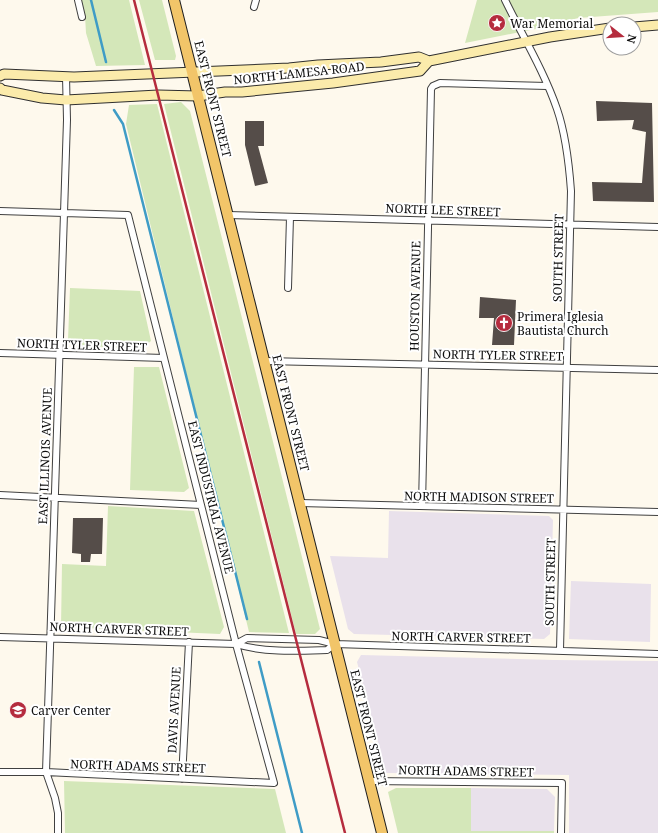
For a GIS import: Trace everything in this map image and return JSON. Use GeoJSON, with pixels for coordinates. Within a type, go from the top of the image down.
{"type":"FeatureCollection","features":[{"type":"Feature","properties":{"kind":"main road","name":"EAST FRONT STREET"},"geometry":{"type":"LineString","coordinates":[[174,0],[382,833]]}},
{"type":"Feature","properties":{"kind":"main road"},"geometry":{"type":"LineString","coordinates":[[642,26],[658,25]]}},
{"type":"Feature","properties":{"kind":"main road","name":"NORTH LAMESA ROAD"},"geometry":{"type":"LineString","coordinates":[[0,76],[4,74],[66,76],[289,68],[381,62],[419,57],[429,61],[602,29]]}},
{"type":"Feature","properties":{"kind":"main road","name":"NORTH LAMESA ROAD"},"geometry":{"type":"LineString","coordinates":[[0,88],[42,98],[66,100],[158,95],[198,96],[225,92],[242,92],[333,83],[420,71],[429,61]]}},
{"type":"Feature","properties":{"kind":"street"},"geometry":{"type":"LineString","coordinates":[[78,0],[82,17]]}},
{"type":"Feature","properties":{"kind":"street"},"geometry":{"type":"LineString","coordinates":[[254,7],[256,0]]}},
{"type":"Feature","properties":{"kind":"street","name":"SOUTH STREET"},"geometry":{"type":"LineString","coordinates":[[505,0],[557,108],[567,154],[571,191],[560,650]]}},
{"type":"Feature","properties":{"kind":"street","name":"EAST ILLINOIS AVENUE"},"geometry":{"type":"LineString","coordinates":[[58,833],[58,813],[55,798],[46,772],[64,213],[66,76]]}},
{"type":"Feature","properties":{"kind":"street","name":"HOUSTON AVENUE"},"geometry":{"type":"LineString","coordinates":[[422,506],[431,95],[433,86],[440,83],[448,83],[547,86]]}},
{"type":"Feature","properties":{"kind":"street"},"geometry":{"type":"LineString","coordinates":[[0,211],[64,213]]}},
{"type":"Feature","properties":{"kind":"street","name":"EAST INDUSTRIAL AVENUE"},"geometry":{"type":"LineString","coordinates":[[64,213],[128,215],[236,644],[274,783]]}},
{"type":"Feature","properties":{"kind":"street","name":"NORTH LEE STREET"},"geometry":{"type":"LineString","coordinates":[[228,215],[658,227]]}},
{"type":"Feature","properties":{"kind":"street"},"geometry":{"type":"LineString","coordinates":[[288,288],[290,217]]}},
{"type":"Feature","properties":{"kind":"street","name":"NORTH TYLER STREET"},"geometry":{"type":"LineString","coordinates":[[0,353],[164,358]]}},
{"type":"Feature","properties":{"kind":"street","name":"NORTH TYLER STREET"},"geometry":{"type":"LineString","coordinates":[[265,361],[658,370]]}},
{"type":"Feature","properties":{"kind":"street"},"geometry":{"type":"LineString","coordinates":[[0,495],[201,505]]}},
{"type":"Feature","properties":{"kind":"street","name":"NORTH MADISON STREET"},"geometry":{"type":"LineString","coordinates":[[300,503],[658,512]]}},
{"type":"Feature","properties":{"kind":"street","name":"NORTH CARVER STREET"},"geometry":{"type":"LineString","coordinates":[[0,637],[236,644],[250,648],[298,651],[327,650],[335,644]]}},
{"type":"Feature","properties":{"kind":"street","name":"NORTH CARVER STREET"},"geometry":{"type":"LineString","coordinates":[[236,644],[247,638],[319,640],[335,644],[658,654]]}},
{"type":"Feature","properties":{"kind":"street","name":"DAVIS AVENUE"},"geometry":{"type":"LineString","coordinates":[[182,779],[189,642]]}},
{"type":"Feature","properties":{"kind":"street","name":"NORTH ADAMS STREET"},"geometry":{"type":"LineString","coordinates":[[0,772],[46,772],[274,783]]}},
{"type":"Feature","properties":{"kind":"street","name":"NORTH ADAMS STREET"},"geometry":{"type":"LineString","coordinates":[[369,781],[562,783],[561,833]]}},
{"type":"Feature","properties":{"kind":"shaded area"},"geometry":{"type":"Polygon","coordinates":[[[389,511],[549,516],[553,520],[550,634],[544,639],[354,634],[348,629],[330,556],[388,558],[389,511]]]}},
{"type":"Feature","properties":{"kind":"shaded area"},"geometry":{"type":"Polygon","coordinates":[[[571,581],[651,584],[650,642],[569,639],[571,581]]]}},
{"type":"Feature","properties":{"kind":"shaded area"},"geometry":{"type":"Polygon","coordinates":[[[361,655],[658,661],[658,833],[569,833],[569,775],[386,773],[357,662],[361,655]]]}},
{"type":"Feature","properties":{"kind":"shaded area"},"geometry":{"type":"Polygon","coordinates":[[[471,788],[547,789],[555,797],[554,831],[471,831],[471,788]]]}},
{"type":"Feature","properties":{"kind":"green space"},"geometry":{"type":"Polygon","coordinates":[[[81,0],[129,0],[145,65],[96,66],[86,33],[85,16],[81,0]]]}},
{"type":"Feature","properties":{"kind":"green space"},"geometry":{"type":"Polygon","coordinates":[[[139,0],[162,0],[176,56],[175,60],[155,60],[139,0]]]}},
{"type":"Feature","properties":{"kind":"green space"},"geometry":{"type":"Polygon","coordinates":[[[477,0],[658,0],[658,12],[578,18],[545,27],[465,43],[477,0]]]}},
{"type":"Feature","properties":{"kind":"green space"},"geometry":{"type":"Polygon","coordinates":[[[181,102],[190,111],[320,629],[315,634],[296,634],[164,104],[181,102]]]}},
{"type":"Feature","properties":{"kind":"green space"},"geometry":{"type":"Polygon","coordinates":[[[157,104],[289,633],[249,632],[126,124],[129,105],[157,104]]]}},
{"type":"Feature","properties":{"kind":"green space"},"geometry":{"type":"Polygon","coordinates":[[[70,288],[140,291],[151,341],[141,349],[71,345],[68,340],[70,288]]]}},
{"type":"Feature","properties":{"kind":"green space"},"geometry":{"type":"Polygon","coordinates":[[[134,367],[159,367],[189,488],[184,492],[130,490],[134,367]]]}},
{"type":"Feature","properties":{"kind":"green space"},"geometry":{"type":"Polygon","coordinates":[[[108,506],[194,511],[224,627],[220,634],[61,627],[62,564],[106,566],[108,506]]]}},
{"type":"Feature","properties":{"kind":"green space"},"geometry":{"type":"Polygon","coordinates":[[[64,781],[275,789],[286,833],[65,833],[64,781]]]}},
{"type":"Feature","properties":{"kind":"green space"},"geometry":{"type":"Polygon","coordinates":[[[396,788],[471,788],[471,831],[554,831],[554,833],[398,833],[388,792],[396,788]]]}},
{"type":"Feature","properties":{"kind":"building"},"geometry":{"type":"Polygon","coordinates":[[[596,101],[652,103],[654,202],[593,201],[592,182],[642,183],[646,132],[632,129],[634,120],[597,121],[596,101]]]}},
{"type":"Feature","properties":{"kind":"building"},"geometry":{"type":"Polygon","coordinates":[[[245,121],[264,121],[264,146],[258,146],[268,183],[255,186],[245,145],[245,121]]]}},
{"type":"Feature","properties":{"kind":"building","name":"Primera Iglesia Bautista Church"},"geometry":{"type":"Polygon","coordinates":[[[480,297],[516,300],[514,345],[492,345],[494,318],[479,318],[480,297]]]}},
{"type":"Feature","properties":{"kind":"building"},"geometry":{"type":"Polygon","coordinates":[[[73,518],[103,518],[102,554],[91,554],[90,562],[81,562],[81,554],[72,553],[73,518]]]}},
{"type":"Feature","properties":{"kind":"waterway"},"geometry":{"type":"LineString","coordinates":[[91,0],[106,62]]}},
{"type":"Feature","properties":{"kind":"waterway"},"geometry":{"type":"LineString","coordinates":[[114,110],[123,124],[247,619]]}},
{"type":"Feature","properties":{"kind":"waterway"},"geometry":{"type":"LineString","coordinates":[[259,662],[302,833]]}},
{"type":"Feature","properties":{"kind":"railway"},"geometry":{"type":"LineString","coordinates":[[134,0],[345,833]]}},
{"type":"Feature","properties":{"kind":"place","name":"War Memorial"},"geometry":{"type":"Point","coordinates":[497,23]}},
{"type":"Feature","properties":{"kind":"place","name":"Primera Iglesia Bautista Church"},"geometry":{"type":"Point","coordinates":[504,323]}},
{"type":"Feature","properties":{"kind":"place","name":"Carver Center"},"geometry":{"type":"Point","coordinates":[18,710]}}]}
